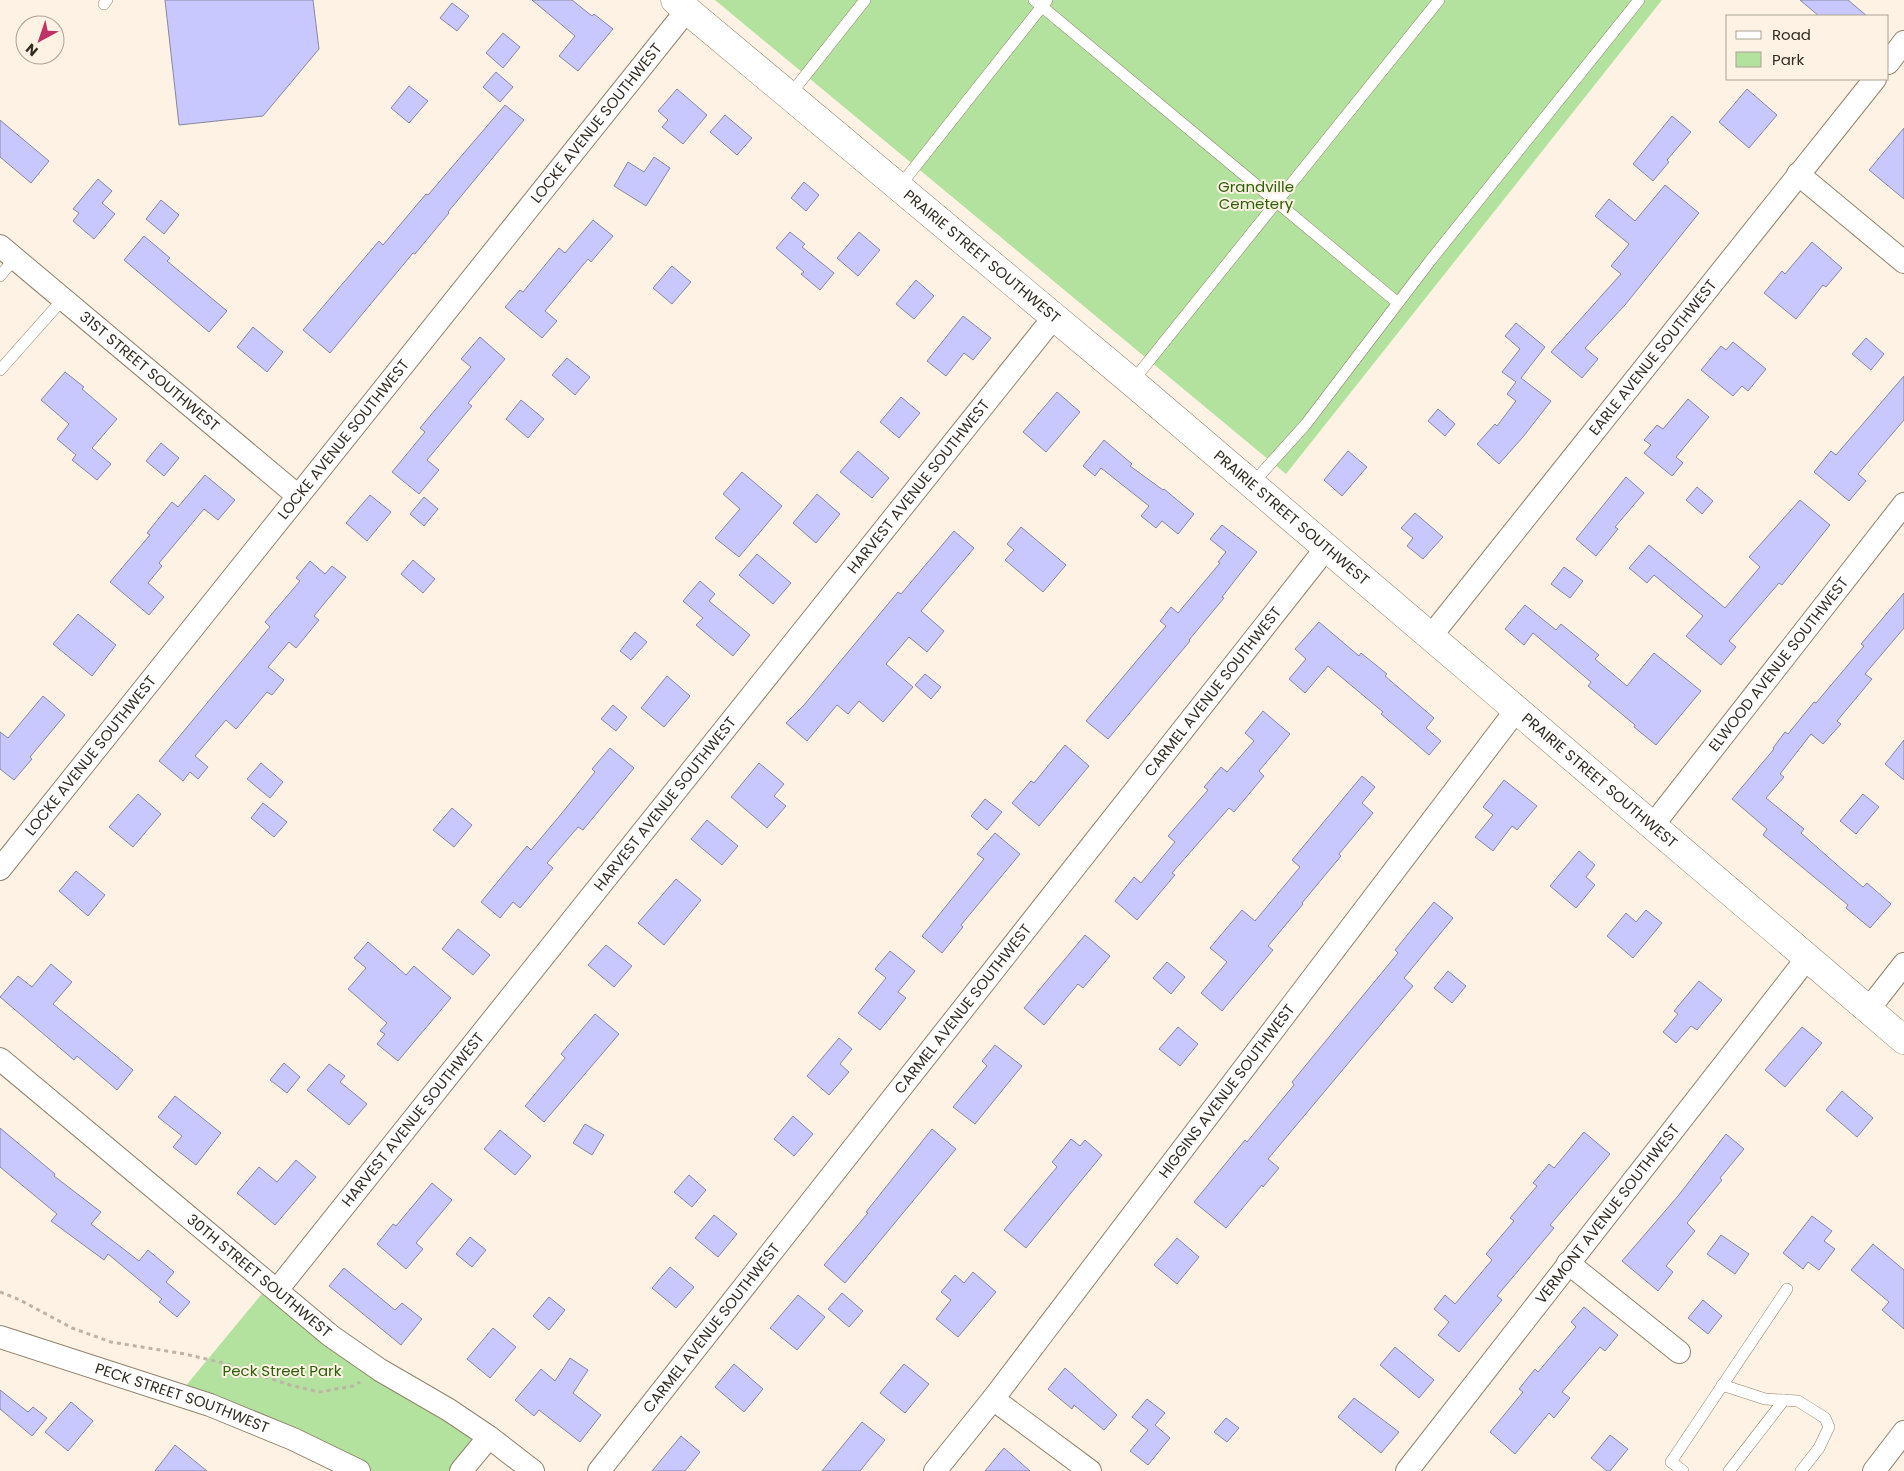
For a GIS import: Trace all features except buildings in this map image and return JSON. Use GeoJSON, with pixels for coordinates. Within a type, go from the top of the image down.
{"type":"FeatureCollection","features":[{"type":"Feature","properties":{"kind":"street","name":"PRAIRIE STREET SOUTHWEST"},"geometry":{"type":"LineString","coordinates":[[681,5],[1327,547],[1904,1040]]}},
{"type":"Feature","properties":{"kind":"street","name":"LOCKE AVENUE SOUTHWEST"},"geometry":{"type":"LineString","coordinates":[[0,870],[298,496],[681,5]]}},
{"type":"Feature","properties":{"kind":"street"},"geometry":{"type":"LineString","coordinates":[[1889,62],[1904,42]]}},
{"type":"Feature","properties":{"kind":"street","name":"EARLE AVENUE SOUTHWEST"},"geometry":{"type":"LineString","coordinates":[[1431,636],[1874,80]]}},
{"type":"Feature","properties":{"kind":"street"},"geometry":{"type":"LineString","coordinates":[[1798,174],[1904,262]]}},
{"type":"Feature","properties":{"kind":"street","name":"31ST STREET SOUTHWEST"},"geometry":{"type":"LineString","coordinates":[[7,252],[298,496]]}},
{"type":"Feature","properties":{"kind":"street","name":"HARVEST AVENUE SOUTHWEST"},"geometry":{"type":"LineString","coordinates":[[276,1290],[1054,317]]}},
{"type":"Feature","properties":{"kind":"street","name":"ELWOOD AVENUE SOUTHWEST"},"geometry":{"type":"LineString","coordinates":[[1653,825],[1904,504]]}},
{"type":"Feature","properties":{"kind":"street","name":"CARMEL AVENUE SOUTHWEST"},"geometry":{"type":"LineString","coordinates":[[599,1471],[1327,547]]}},
{"type":"Feature","properties":{"kind":"street","name":"HIGGINS AVENUE SOUTHWEST"},"geometry":{"type":"LineString","coordinates":[[935,1471],[993,1399],[1516,709]]}},
{"type":"Feature","properties":{"kind":"street","name":"VERMONT AVENUE SOUTHWEST"},"geometry":{"type":"LineString","coordinates":[[1407,1471],[1808,957]]}},
{"type":"Feature","properties":{"kind":"street"},"geometry":{"type":"LineString","coordinates":[[1868,1010],[1904,964]]}},
{"type":"Feature","properties":{"kind":"street","name":"30TH STREET SOUTHWEST"},"geometry":{"type":"LineString","coordinates":[[0,1059],[331,1336],[380,1370],[449,1410],[489,1437],[533,1471]]}},
{"type":"Feature","properties":{"kind":"street"},"geometry":{"type":"LineString","coordinates":[[1568,1264],[1679,1352]]}},
{"type":"Feature","properties":{"kind":"street","name":"PECK STREET SOUTHWEST"},"geometry":{"type":"LineString","coordinates":[[0,1337],[210,1405],[293,1439],[359,1471]]}},
{"type":"Feature","properties":{"kind":"street"},"geometry":{"type":"LineString","coordinates":[[993,1399],[1090,1471]]}},
{"type":"Feature","properties":{"kind":"street"},"geometry":{"type":"LineString","coordinates":[[1874,1471],[1904,1432]]}},
{"type":"Feature","properties":{"kind":"street"},"geometry":{"type":"LineString","coordinates":[[461,1471],[489,1437]]}},
{"type":"Feature","properties":{"kind":"lane"},"geometry":{"type":"LineString","coordinates":[[789,96],[865,0]]}},
{"type":"Feature","properties":{"kind":"lane"},"geometry":{"type":"LineString","coordinates":[[1132,382],[1439,0]]}},
{"type":"Feature","properties":{"kind":"lane"},"geometry":{"type":"LineString","coordinates":[[1252,484],[1306,424],[1398,303],[1639,0]]}},
{"type":"Feature","properties":{"kind":"lane"},"geometry":{"type":"LineString","coordinates":[[899,187],[1040,2],[1398,303]]}},
{"type":"Feature","properties":{"kind":"lane"},"geometry":{"type":"LineString","coordinates":[[0,276],[7,252]]}},
{"type":"Feature","properties":{"kind":"lane"},"geometry":{"type":"LineString","coordinates":[[0,370],[63,299]]}},
{"type":"Feature","properties":{"kind":"lane"},"geometry":{"type":"LineString","coordinates":[[1683,1471],[1668,1467],[1787,1289]]}},
{"type":"Feature","properties":{"kind":"lane"},"geometry":{"type":"LineString","coordinates":[[1722,1385],[1765,1399],[1798,1401],[1825,1418],[1829,1427],[1819,1448],[1800,1471]]}},
{"type":"Feature","properties":{"kind":"lane"},"geometry":{"type":"LineString","coordinates":[[1729,1471],[1784,1400]]}},
{"type":"Feature","properties":{"kind":"path"},"geometry":{"type":"LineString","coordinates":[[0,1292],[20,1300],[72,1328],[111,1342],[184,1354],[223,1363],[290,1385],[319,1392],[354,1386],[380,1370]]}},
{"type":"Feature","properties":{"kind":"green space","name":"Grandville Cemetery"},"geometry":{"type":"Polygon","coordinates":[[[715,0],[1662,0],[1286,474],[715,0]]]}},
{"type":"Feature","properties":{"kind":"green space","name":"Peck Street Park"},"geometry":{"type":"Polygon","coordinates":[[[270,1284],[489,1437],[461,1471],[348,1471],[179,1394],[270,1284]]]}}]}
